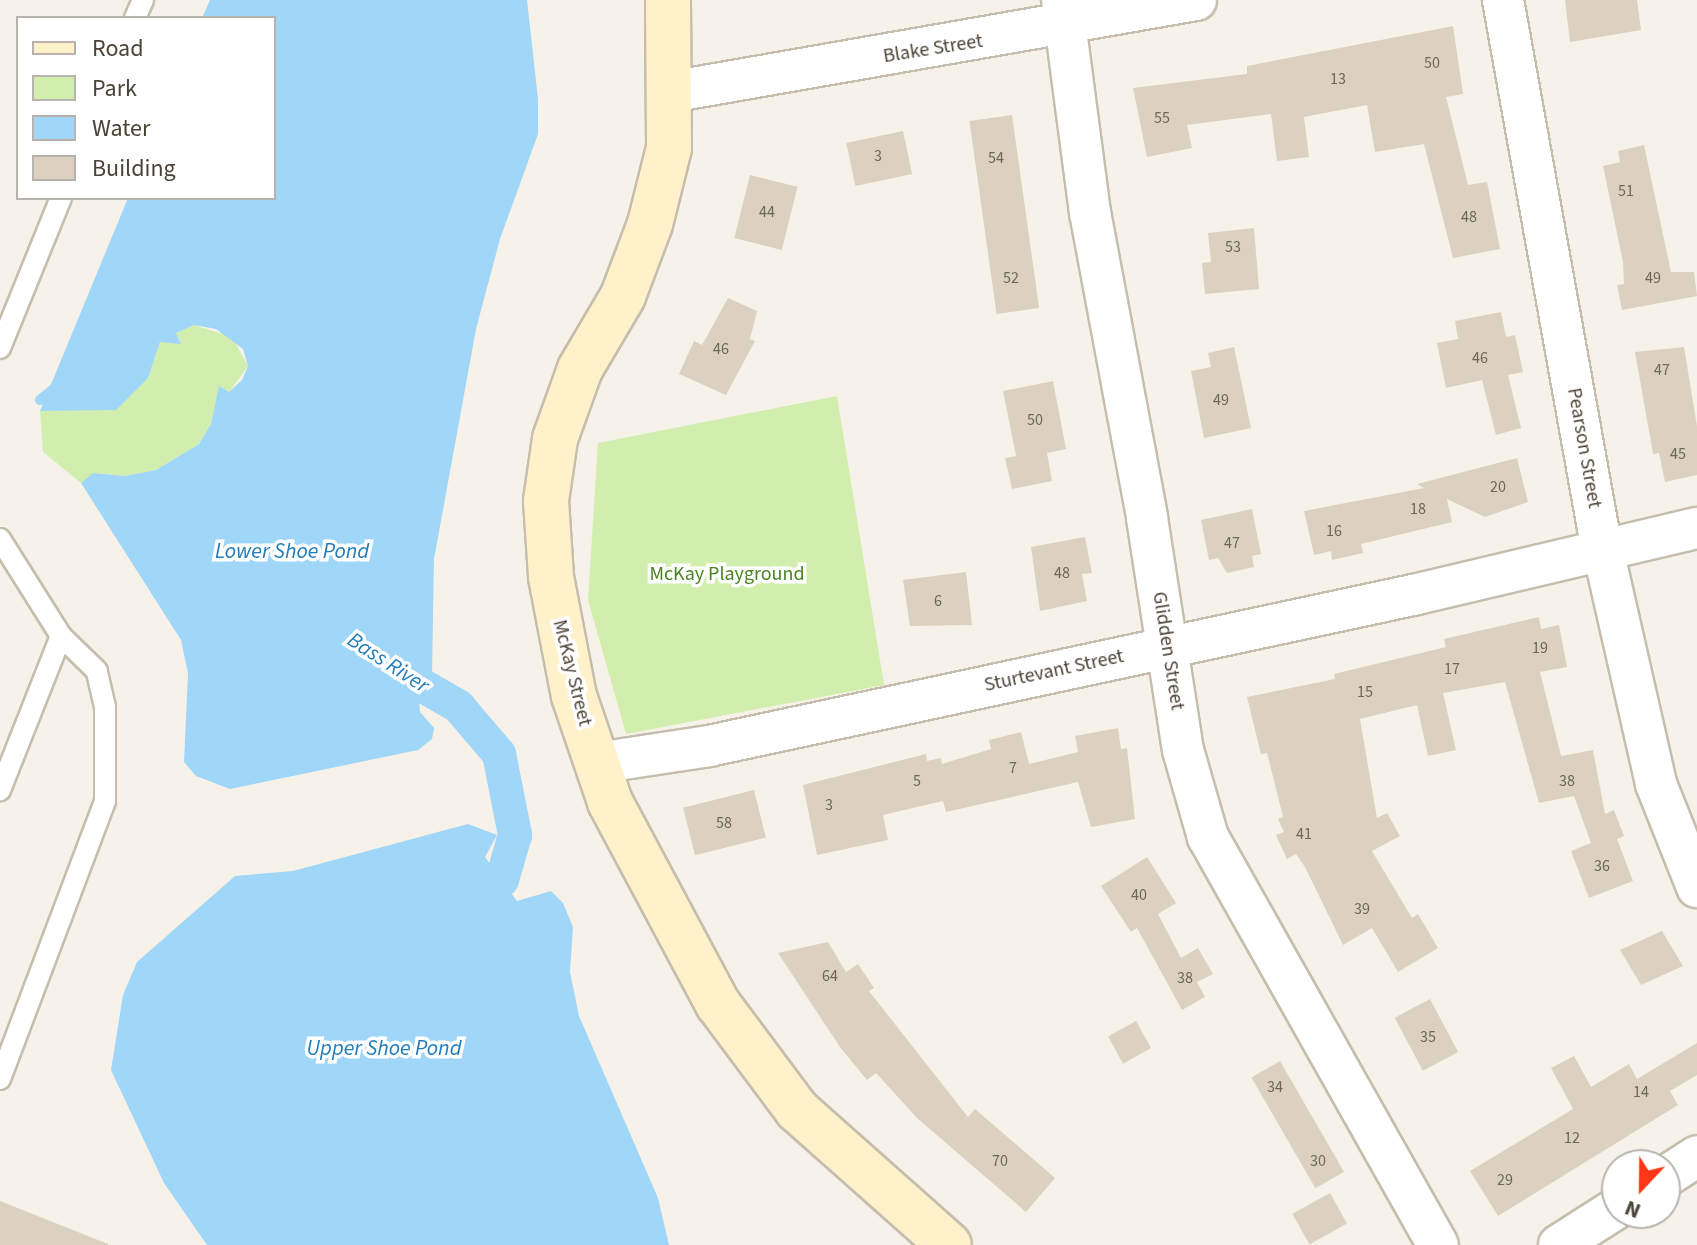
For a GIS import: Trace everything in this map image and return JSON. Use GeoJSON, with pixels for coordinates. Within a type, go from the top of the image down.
{"type":"FeatureCollection","features":[{"type":"Feature","properties":{"kind":"main road","name":"McKay Street"},"geometry":{"type":"LineString","coordinates":[[668,0],[669,148],[650,224],[623,296],[580,369],[555,439],[546,501],[551,577],[574,696],[610,802],[676,931],[727,1015],[797,1110],[826,1141],[949,1245]]}},
{"type":"Feature","properties":{"kind":"street","name":"Blake Street"},"geometry":{"type":"LineString","coordinates":[[670,92],[1063,13],[1196,0]]}},
{"type":"Feature","properties":{"kind":"street","name":"Pearson Street"},"geometry":{"type":"LineString","coordinates":[[1503,0],[1603,550],[1656,784],[1697,887]]}},
{"type":"Feature","properties":{"kind":"street","name":"Glidden Street"},"geometry":{"type":"LineString","coordinates":[[1063,13],[1090,212],[1183,750],[1208,837],[1438,1245]]}},
{"type":"Feature","properties":{"kind":"street","name":"Sturtevant Street"},"geometry":{"type":"LineString","coordinates":[[597,763],[709,746],[1697,528]]}},
{"type":"Feature","properties":{"kind":"street"},"geometry":{"type":"LineString","coordinates":[[1559,1245],[1601,1218]]}},
{"type":"Feature","properties":{"kind":"lane"},"geometry":{"type":"LineString","coordinates":[[0,348],[60,200]]}},
{"type":"Feature","properties":{"kind":"lane"},"geometry":{"type":"LineString","coordinates":[[0,539],[61,636],[97,671],[105,707],[105,801],[0,1079]]}},
{"type":"Feature","properties":{"kind":"lane"},"geometry":{"type":"LineString","coordinates":[[0,790],[61,636]]}},
{"type":"Feature","properties":{"kind":"green space"},"geometry":{"type":"Polygon","coordinates":[[[194,325],[232,337],[248,366],[229,392],[220,387],[211,424],[199,444],[156,470],[125,476],[94,473],[81,483],[43,452],[40,411],[68,410],[148,378],[160,342],[180,342],[176,333],[194,325]]]}},
{"type":"Feature","properties":{"kind":"green space","name":"McKay Playground"},"geometry":{"type":"Polygon","coordinates":[[[837,396],[884,685],[626,734],[588,600],[598,443],[837,396]]]}},
{"type":"Feature","properties":{"kind":"water","name":"Lower Shoe Pond"},"geometry":{"type":"Polygon","coordinates":[[[210,0],[527,0],[538,99],[538,134],[500,239],[476,329],[434,559],[432,675],[419,699],[420,712],[434,728],[432,739],[418,750],[230,789],[196,776],[184,762],[188,673],[181,640],[81,483],[93,473],[125,476],[156,470],[199,444],[211,424],[219,386],[229,392],[242,380],[248,366],[243,349],[216,329],[194,325],[176,333],[181,344],[160,342],[148,378],[116,410],[40,411],[127,200],[276,200],[276,16],[203,16],[210,0]]]}},
{"type":"Feature","properties":{"kind":"water","name":"Upper Shoe Pond"},"geometry":{"type":"Polygon","coordinates":[[[468,824],[497,835],[485,857],[517,901],[551,891],[563,903],[573,927],[570,972],[579,1016],[658,1198],[669,1245],[207,1245],[164,1183],[111,1070],[123,995],[137,962],[235,876],[293,871],[468,824]]]}},
{"type":"Feature","properties":{"kind":"building"},"geometry":{"type":"Polygon","coordinates":[[[1565,0],[1637,0],[1641,30],[1570,42],[1565,0]]]}},
{"type":"Feature","properties":{"kind":"building"},"geometry":{"type":"Polygon","coordinates":[[[1453,26],[1463,94],[1446,97],[1468,185],[1487,182],[1500,249],[1453,258],[1424,144],[1375,152],[1367,105],[1304,117],[1309,157],[1277,161],[1271,114],[1187,125],[1192,148],[1147,157],[1133,88],[1247,74],[1247,66],[1453,26]]]}},
{"type":"Feature","properties":{"kind":"building"},"geometry":{"type":"Polygon","coordinates":[[[1012,115],[1039,308],[997,314],[969,121],[1012,115]]]}},
{"type":"Feature","properties":{"kind":"building"},"geometry":{"type":"Polygon","coordinates":[[[903,131],[912,174],[855,186],[846,143],[903,131]]]}},
{"type":"Feature","properties":{"kind":"building"},"geometry":{"type":"Polygon","coordinates":[[[1644,145],[1671,272],[1694,272],[1697,296],[1622,310],[1617,285],[1624,284],[1623,262],[1603,166],[1620,162],[1618,151],[1644,145]]]}},
{"type":"Feature","properties":{"kind":"building"},"geometry":{"type":"Polygon","coordinates":[[[750,175],[798,187],[782,250],[734,238],[750,175]]]}},
{"type":"Feature","properties":{"kind":"building"},"geometry":{"type":"Polygon","coordinates":[[[1254,228],[1259,289],[1205,294],[1202,263],[1211,262],[1208,233],[1254,228]]]}},
{"type":"Feature","properties":{"kind":"building"},"geometry":{"type":"Polygon","coordinates":[[[728,298],[757,311],[750,339],[755,341],[726,395],[679,374],[694,341],[702,345],[728,298]]]}},
{"type":"Feature","properties":{"kind":"building"},"geometry":{"type":"Polygon","coordinates":[[[1501,312],[1506,337],[1515,335],[1523,372],[1508,375],[1521,428],[1496,435],[1482,380],[1446,388],[1437,343],[1458,339],[1455,321],[1501,312]]]}},
{"type":"Feature","properties":{"kind":"building"},"geometry":{"type":"Polygon","coordinates":[[[1234,347],[1251,428],[1204,438],[1191,371],[1211,367],[1208,353],[1234,347]]]}},
{"type":"Feature","properties":{"kind":"building"},"geometry":{"type":"Polygon","coordinates":[[[1684,347],[1697,426],[1697,475],[1665,482],[1659,453],[1653,454],[1635,352],[1684,347]]]}},
{"type":"Feature","properties":{"kind":"building"},"geometry":{"type":"Polygon","coordinates":[[[1053,381],[1066,449],[1047,453],[1052,481],[1012,489],[1005,458],[1016,456],[1003,391],[1053,381]]]}},
{"type":"Feature","properties":{"kind":"building"},"geometry":{"type":"Polygon","coordinates":[[[1517,458],[1528,502],[1485,517],[1447,499],[1452,522],[1361,544],[1363,553],[1332,560],[1331,551],[1314,555],[1304,511],[1424,488],[1417,484],[1517,458]]]}},
{"type":"Feature","properties":{"kind":"building"},"geometry":{"type":"Polygon","coordinates":[[[1252,509],[1261,554],[1252,556],[1254,567],[1227,573],[1218,558],[1209,560],[1201,520],[1252,509]]]}},
{"type":"Feature","properties":{"kind":"building"},"geometry":{"type":"Polygon","coordinates":[[[1085,537],[1092,573],[1082,574],[1087,601],[1040,611],[1031,547],[1085,537]]]}},
{"type":"Feature","properties":{"kind":"building"},"geometry":{"type":"Polygon","coordinates":[[[966,572],[972,625],[910,626],[903,580],[966,572]]]}},
{"type":"Feature","properties":{"kind":"building"},"geometry":{"type":"Polygon","coordinates":[[[1539,617],[1541,629],[1559,625],[1567,667],[1540,672],[1561,756],[1593,750],[1605,814],[1614,810],[1624,836],[1617,839],[1633,881],[1589,898],[1571,851],[1591,843],[1574,796],[1539,803],[1505,682],[1443,693],[1456,750],[1428,756],[1417,705],[1360,719],[1377,818],[1387,813],[1400,836],[1372,851],[1412,918],[1418,914],[1438,948],[1398,972],[1372,928],[1343,945],[1305,867],[1296,854],[1287,859],[1276,835],[1284,832],[1278,819],[1283,817],[1267,753],[1261,754],[1247,697],[1335,679],[1334,674],[1446,647],[1444,639],[1539,617]]]}},
{"type":"Feature","properties":{"kind":"building"},"geometry":{"type":"Polygon","coordinates":[[[1118,728],[1121,749],[1127,748],[1135,819],[1091,827],[1078,782],[946,812],[943,801],[883,815],[888,840],[817,855],[803,785],[926,754],[927,761],[941,758],[942,764],[991,749],[989,740],[1021,732],[1029,764],[1078,752],[1075,736],[1118,728]]]}},
{"type":"Feature","properties":{"kind":"building"},"geometry":{"type":"Polygon","coordinates":[[[754,790],[766,838],[695,855],[683,808],[754,790]]]}},
{"type":"Feature","properties":{"kind":"building"},"geometry":{"type":"Polygon","coordinates":[[[1147,857],[1176,903],[1158,914],[1181,958],[1198,948],[1213,974],[1197,982],[1205,997],[1182,1010],[1137,928],[1131,932],[1101,886],[1147,857]]]}},
{"type":"Feature","properties":{"kind":"building"},"geometry":{"type":"Polygon","coordinates":[[[1662,931],[1683,966],[1641,985],[1620,950],[1662,931]]]}},
{"type":"Feature","properties":{"kind":"building"},"geometry":{"type":"Polygon","coordinates":[[[828,942],[846,972],[858,964],[874,988],[869,991],[968,1117],[975,1109],[1055,1178],[1026,1212],[917,1118],[876,1073],[867,1080],[840,1047],[778,953],[828,942]]]}},
{"type":"Feature","properties":{"kind":"building"},"geometry":{"type":"Polygon","coordinates":[[[1430,999],[1458,1052],[1423,1071],[1395,1018],[1430,999]]]}},
{"type":"Feature","properties":{"kind":"building"},"geometry":{"type":"Polygon","coordinates":[[[1136,1021],[1151,1048],[1123,1064],[1108,1037],[1136,1021]]]}},
{"type":"Feature","properties":{"kind":"building"},"geometry":{"type":"Polygon","coordinates":[[[1697,1043],[1697,1075],[1670,1091],[1678,1105],[1607,1149],[1601,1149],[1601,1152],[1498,1216],[1470,1171],[1573,1109],[1551,1068],[1574,1056],[1591,1087],[1629,1064],[1637,1079],[1697,1043]]]}},
{"type":"Feature","properties":{"kind":"building"},"geometry":{"type":"Polygon","coordinates":[[[1280,1061],[1344,1172],[1315,1188],[1251,1078],[1280,1061]]]}},
{"type":"Feature","properties":{"kind":"building"},"geometry":{"type":"Polygon","coordinates":[[[1330,1193],[1347,1224],[1309,1244],[1292,1214],[1330,1193]]]}},
{"type":"Feature","properties":{"kind":"building"},"geometry":{"type":"Polygon","coordinates":[[[0,1201],[108,1244],[108,1245],[0,1245],[0,1201]]]}},
{"type":"Feature","properties":{"kind":"waterway"},"geometry":{"type":"LineString","coordinates":[[40,400],[57,386]]}},
{"type":"Feature","properties":{"kind":"waterway","name":"Bass River"},"geometry":{"type":"LineString","coordinates":[[425,687],[459,707],[499,754],[515,835],[502,880]]}}]}
